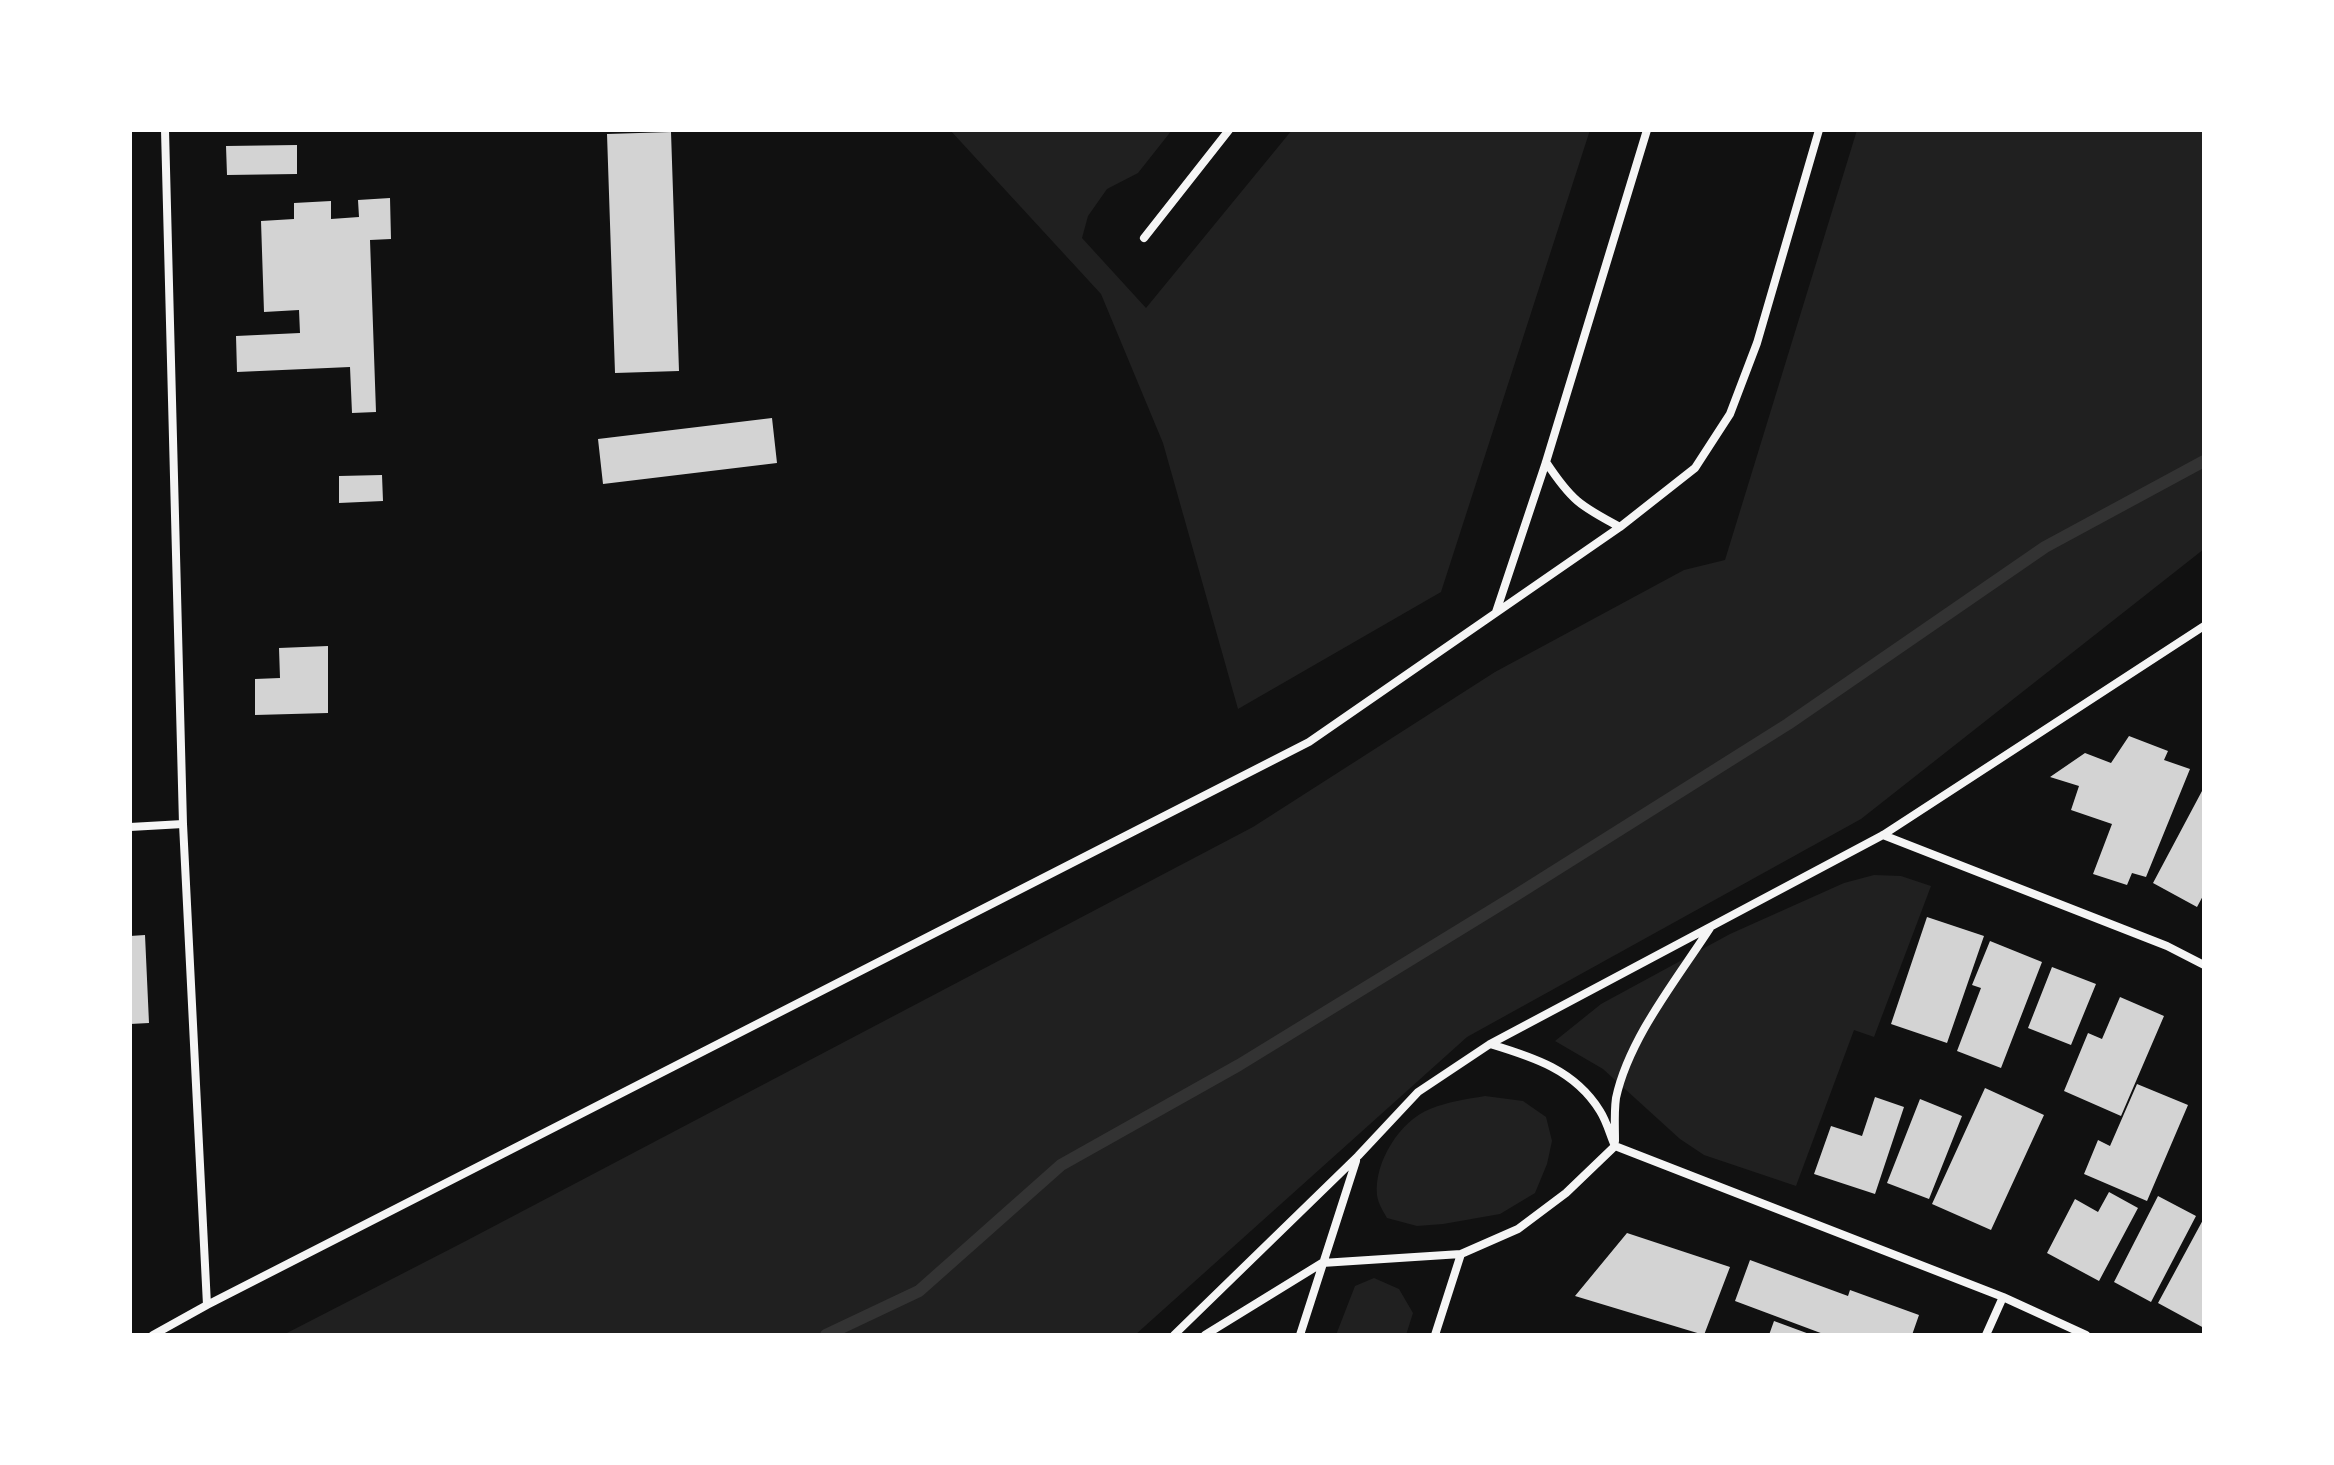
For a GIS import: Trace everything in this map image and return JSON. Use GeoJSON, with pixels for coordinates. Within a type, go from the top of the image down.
{"type":"FeatureCollection","features":[{"type":"Feature","properties":{"kind":"street"},"geometry":{"type":"LineString","coordinates":[[165,130],[183,824],[207,1305]]}},
{"type":"Feature","properties":{"kind":"street"},"geometry":{"type":"LineString","coordinates":[[1144,238],[1229,130]]}},
{"type":"Feature","properties":{"kind":"street"},"geometry":{"type":"LineString","coordinates":[[1496,612],[1546,462],[1647,130]]}},
{"type":"Feature","properties":{"kind":"street"},"geometry":{"type":"LineString","coordinates":[[153,1335],[1309,742],[1620,527],[1695,468],[1730,414],[1757,343],[1819,130]]}},
{"type":"Feature","properties":{"kind":"street"},"geometry":{"type":"LineString","coordinates":[[1546,462],[1566,491],[1585,509],[1620,527]]}},
{"type":"Feature","properties":{"kind":"street"},"geometry":{"type":"LineString","coordinates":[[1174,1335],[1358,1156],[1418,1092],[1490,1044],[1883,835],[2204,626]]}},
{"type":"Feature","properties":{"kind":"street"},"geometry":{"type":"LineString","coordinates":[[130,827],[183,824]]}},
{"type":"Feature","properties":{"kind":"street"},"geometry":{"type":"LineString","coordinates":[[1883,835],[2167,946],[2204,965]]}},
{"type":"Feature","properties":{"kind":"street"},"geometry":{"type":"LineString","coordinates":[[1205,1335],[1322,1263],[1461,1254],[1518,1229],[1566,1193],[1615,1146],[1616,1101],[1622,1077],[1660,1004],[1712,925]]}},
{"type":"Feature","properties":{"kind":"street"},"geometry":{"type":"LineString","coordinates":[[1490,1044],[1538,1058],[1570,1078],[1600,1111],[1615,1146],[2003,1297],[2086,1335]]}},
{"type":"Feature","properties":{"kind":"street"},"geometry":{"type":"LineString","coordinates":[[1300,1335],[1358,1156]]}},
{"type":"Feature","properties":{"kind":"street"},"geometry":{"type":"LineString","coordinates":[[1435,1335],[1461,1254]]}},
{"type":"Feature","properties":{"kind":"street"},"geometry":{"type":"LineString","coordinates":[[1986,1335],[2003,1297]]}},
{"type":"Feature","properties":{"kind":"shaded area"},"geometry":{"type":"Polygon","coordinates":[[[950,130],[1172,130],[1138,173],[1107,189],[1088,216],[1082,238],[1146,308],[1292,130],[1590,130],[1441,592],[1238,709],[1163,443],[1101,294],[950,130]]]}},
{"type":"Feature","properties":{"kind":"shaded area"},"geometry":{"type":"Polygon","coordinates":[[[1857,130],[2204,130],[2204,549],[1861,819],[1467,1037],[1135,1335],[283,1335],[1253,827],[1495,672],[1684,570],[1725,560],[1857,130]]]}},
{"type":"Feature","properties":{"kind":"shaded area"},"geometry":{"type":"Polygon","coordinates":[[[1874,875],[1901,876],[1931,886],[1874,1037],[1854,1030],[1796,1186],[1704,1155],[1680,1139],[1603,1069],[1555,1041],[1601,1004],[1730,934],[1844,883],[1874,875]]]}},
{"type":"Feature","properties":{"kind":"shaded area"},"geometry":{"type":"Polygon","coordinates":[[[1485,1096],[1523,1101],[1546,1117],[1552,1141],[1535,1193],[1500,1214],[1443,1224],[1417,1226],[1387,1218],[1378,1198],[1377,1182],[1385,1156],[1399,1133],[1430,1109],[1485,1096]]]}},
{"type":"Feature","properties":{"kind":"shaded area"},"geometry":{"type":"Polygon","coordinates":[[[1374,1278],[1399,1289],[1413,1313],[1406,1335],[1336,1335],[1355,1286],[1374,1278]]]}},
{"type":"Feature","properties":{"kind":"building"},"geometry":{"type":"Polygon","coordinates":[[[671,132],[679,371],[615,373],[607,134],[671,132]]]}},
{"type":"Feature","properties":{"kind":"building"},"geometry":{"type":"Polygon","coordinates":[[[297,145],[297,174],[227,175],[226,146],[297,145]]]}},
{"type":"Feature","properties":{"kind":"building"},"geometry":{"type":"Polygon","coordinates":[[[390,198],[391,239],[370,240],[376,412],[352,413],[350,367],[237,372],[236,336],[300,333],[299,310],[264,312],[261,221],[294,219],[294,203],[331,201],[331,219],[359,217],[358,200],[390,198]]]}},
{"type":"Feature","properties":{"kind":"building"},"geometry":{"type":"Polygon","coordinates":[[[772,418],[777,463],[603,484],[598,439],[772,418]]]}},
{"type":"Feature","properties":{"kind":"building"},"geometry":{"type":"Polygon","coordinates":[[[382,475],[383,501],[339,503],[339,476],[382,475]]]}},
{"type":"Feature","properties":{"kind":"building"},"geometry":{"type":"Polygon","coordinates":[[[328,646],[328,713],[255,715],[255,679],[280,678],[279,648],[328,646]]]}},
{"type":"Feature","properties":{"kind":"building"},"geometry":{"type":"Polygon","coordinates":[[[2129,736],[2168,751],[2164,760],[2190,769],[2146,877],[2132,873],[2127,885],[2093,874],[2112,824],[2071,810],[2079,786],[2050,777],[2085,753],[2111,763],[2129,736]]]}},
{"type":"Feature","properties":{"kind":"building"},"geometry":{"type":"Polygon","coordinates":[[[2202,791],[2204,894],[2197,907],[2153,883],[2202,791]]]}},
{"type":"Feature","properties":{"kind":"building"},"geometry":{"type":"Polygon","coordinates":[[[1927,917],[1984,936],[1947,1043],[1891,1024],[1927,917]]]}},
{"type":"Feature","properties":{"kind":"building"},"geometry":{"type":"Polygon","coordinates":[[[145,935],[149,1023],[130,1024],[130,936],[145,935]]]}},
{"type":"Feature","properties":{"kind":"building"},"geometry":{"type":"Polygon","coordinates":[[[1990,941],[2042,962],[2001,1068],[1957,1051],[1981,988],[1972,985],[1990,941]]]}},
{"type":"Feature","properties":{"kind":"building"},"geometry":{"type":"Polygon","coordinates":[[[2052,967],[2096,984],[2071,1045],[2028,1028],[2052,967]]]}},
{"type":"Feature","properties":{"kind":"building"},"geometry":{"type":"Polygon","coordinates":[[[2120,997],[2164,1016],[2121,1116],[2064,1091],[2088,1033],[2102,1039],[2120,997]]]}},
{"type":"Feature","properties":{"kind":"building"},"geometry":{"type":"Polygon","coordinates":[[[2137,1084],[2188,1105],[2147,1201],[2084,1174],[2098,1140],[2110,1146],[2137,1084]]]}},
{"type":"Feature","properties":{"kind":"building"},"geometry":{"type":"Polygon","coordinates":[[[1985,1088],[2044,1115],[1991,1230],[1932,1204],[1985,1088]]]}},
{"type":"Feature","properties":{"kind":"building"},"geometry":{"type":"Polygon","coordinates":[[[1875,1097],[1904,1107],[1875,1194],[1814,1174],[1831,1126],[1862,1136],[1875,1097]]]}},
{"type":"Feature","properties":{"kind":"building"},"geometry":{"type":"Polygon","coordinates":[[[1920,1099],[1962,1116],[1929,1199],[1887,1183],[1920,1099]]]}},
{"type":"Feature","properties":{"kind":"building"},"geometry":{"type":"Polygon","coordinates":[[[2109,1192],[2138,1208],[2099,1281],[2047,1253],[2075,1199],[2098,1212],[2109,1192]]]}},
{"type":"Feature","properties":{"kind":"building"},"geometry":{"type":"Polygon","coordinates":[[[2158,1196],[2196,1216],[2151,1302],[2114,1282],[2158,1196]]]}},
{"type":"Feature","properties":{"kind":"building"},"geometry":{"type":"Polygon","coordinates":[[[2204,1218],[2204,1328],[2158,1303],[2204,1218]]]}},
{"type":"Feature","properties":{"kind":"building"},"geometry":{"type":"Polygon","coordinates":[[[1627,1233],[1730,1267],[1704,1335],[1575,1296],[1627,1233]]]}},
{"type":"Feature","properties":{"kind":"building"},"geometry":{"type":"Polygon","coordinates":[[[1750,1260],[1848,1296],[1850,1290],[1919,1315],[1912,1335],[1826,1335],[1735,1301],[1750,1260]]]}},
{"type":"Feature","properties":{"kind":"building"},"geometry":{"type":"Polygon","coordinates":[[[1774,1321],[1812,1335],[1769,1335],[1774,1321]]]}},
{"type":"Feature","properties":{"kind":"waterway"},"geometry":{"type":"LineString","coordinates":[[826,1335],[919,1291],[1061,1165],[1239,1065],[1513,897],[1788,724],[2045,547],[2204,461]]}}]}
